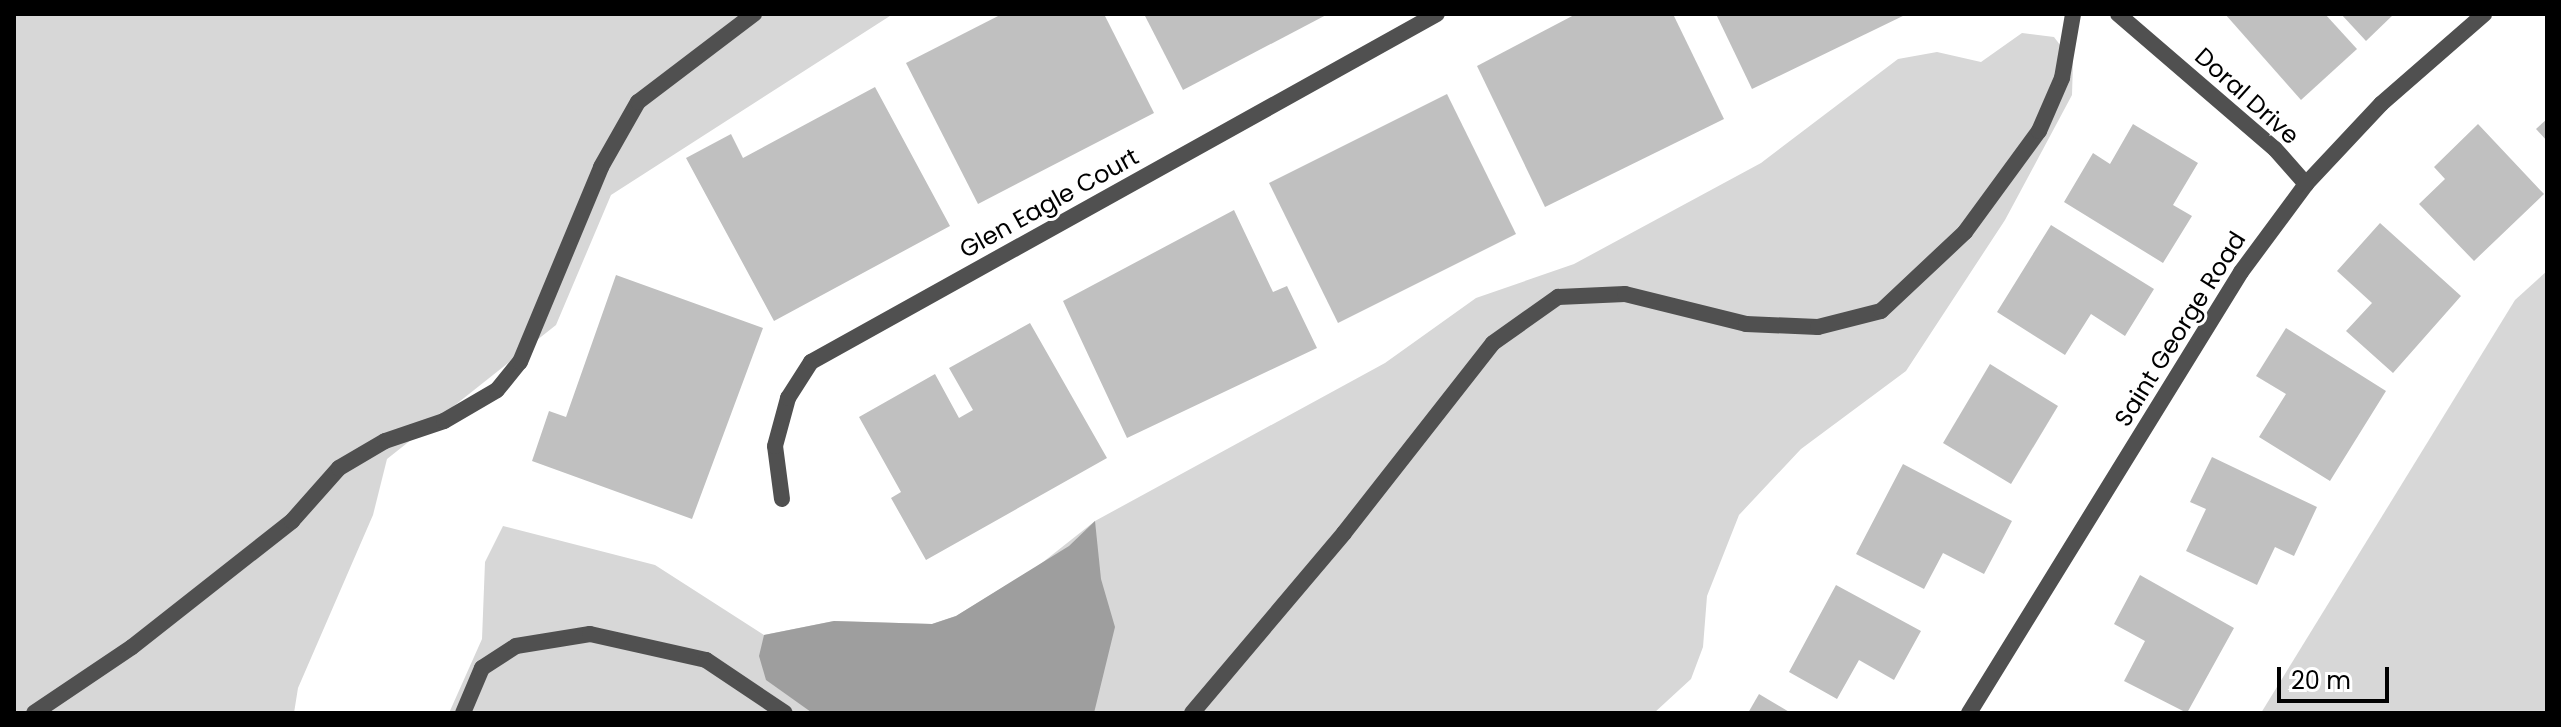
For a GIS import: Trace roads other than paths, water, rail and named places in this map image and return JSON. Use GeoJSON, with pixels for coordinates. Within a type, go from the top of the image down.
{"type":"FeatureCollection","features":[{"type":"Feature","properties":{"kind":"street"},"geometry":{"type":"LineString","coordinates":[[34,713],[132,647],[292,521],[339,468],[385,441],[444,421],[497,390],[520,362],[601,167],[638,102],[754,14]]}},
{"type":"Feature","properties":{"kind":"street","name":"Glen Eagle Court"},"geometry":{"type":"LineString","coordinates":[[782,499],[775,446],[788,398],[811,362],[1437,14]]}},
{"type":"Feature","properties":{"kind":"street"},"geometry":{"type":"LineString","coordinates":[[1192,713],[1344,533],[1493,343],[1558,297],[1625,294],[1746,324],[1818,327],[1881,311],[1965,232],[2039,131],[2062,78],[2073,14]]}},
{"type":"Feature","properties":{"kind":"street","name":"Doral Drive"},"geometry":{"type":"LineString","coordinates":[[2118,14],[2275,149],[2306,184]]}},
{"type":"Feature","properties":{"kind":"street","name":"Saint George Road"},"geometry":{"type":"LineString","coordinates":[[1969,713],[2201,334],[2306,184],[2381,104],[2484,14]]}},
{"type":"Feature","properties":{"kind":"street"},"geometry":{"type":"LineString","coordinates":[[463,713],[482,668],[516,646],[590,634],[706,660],[785,713]]}}]}
